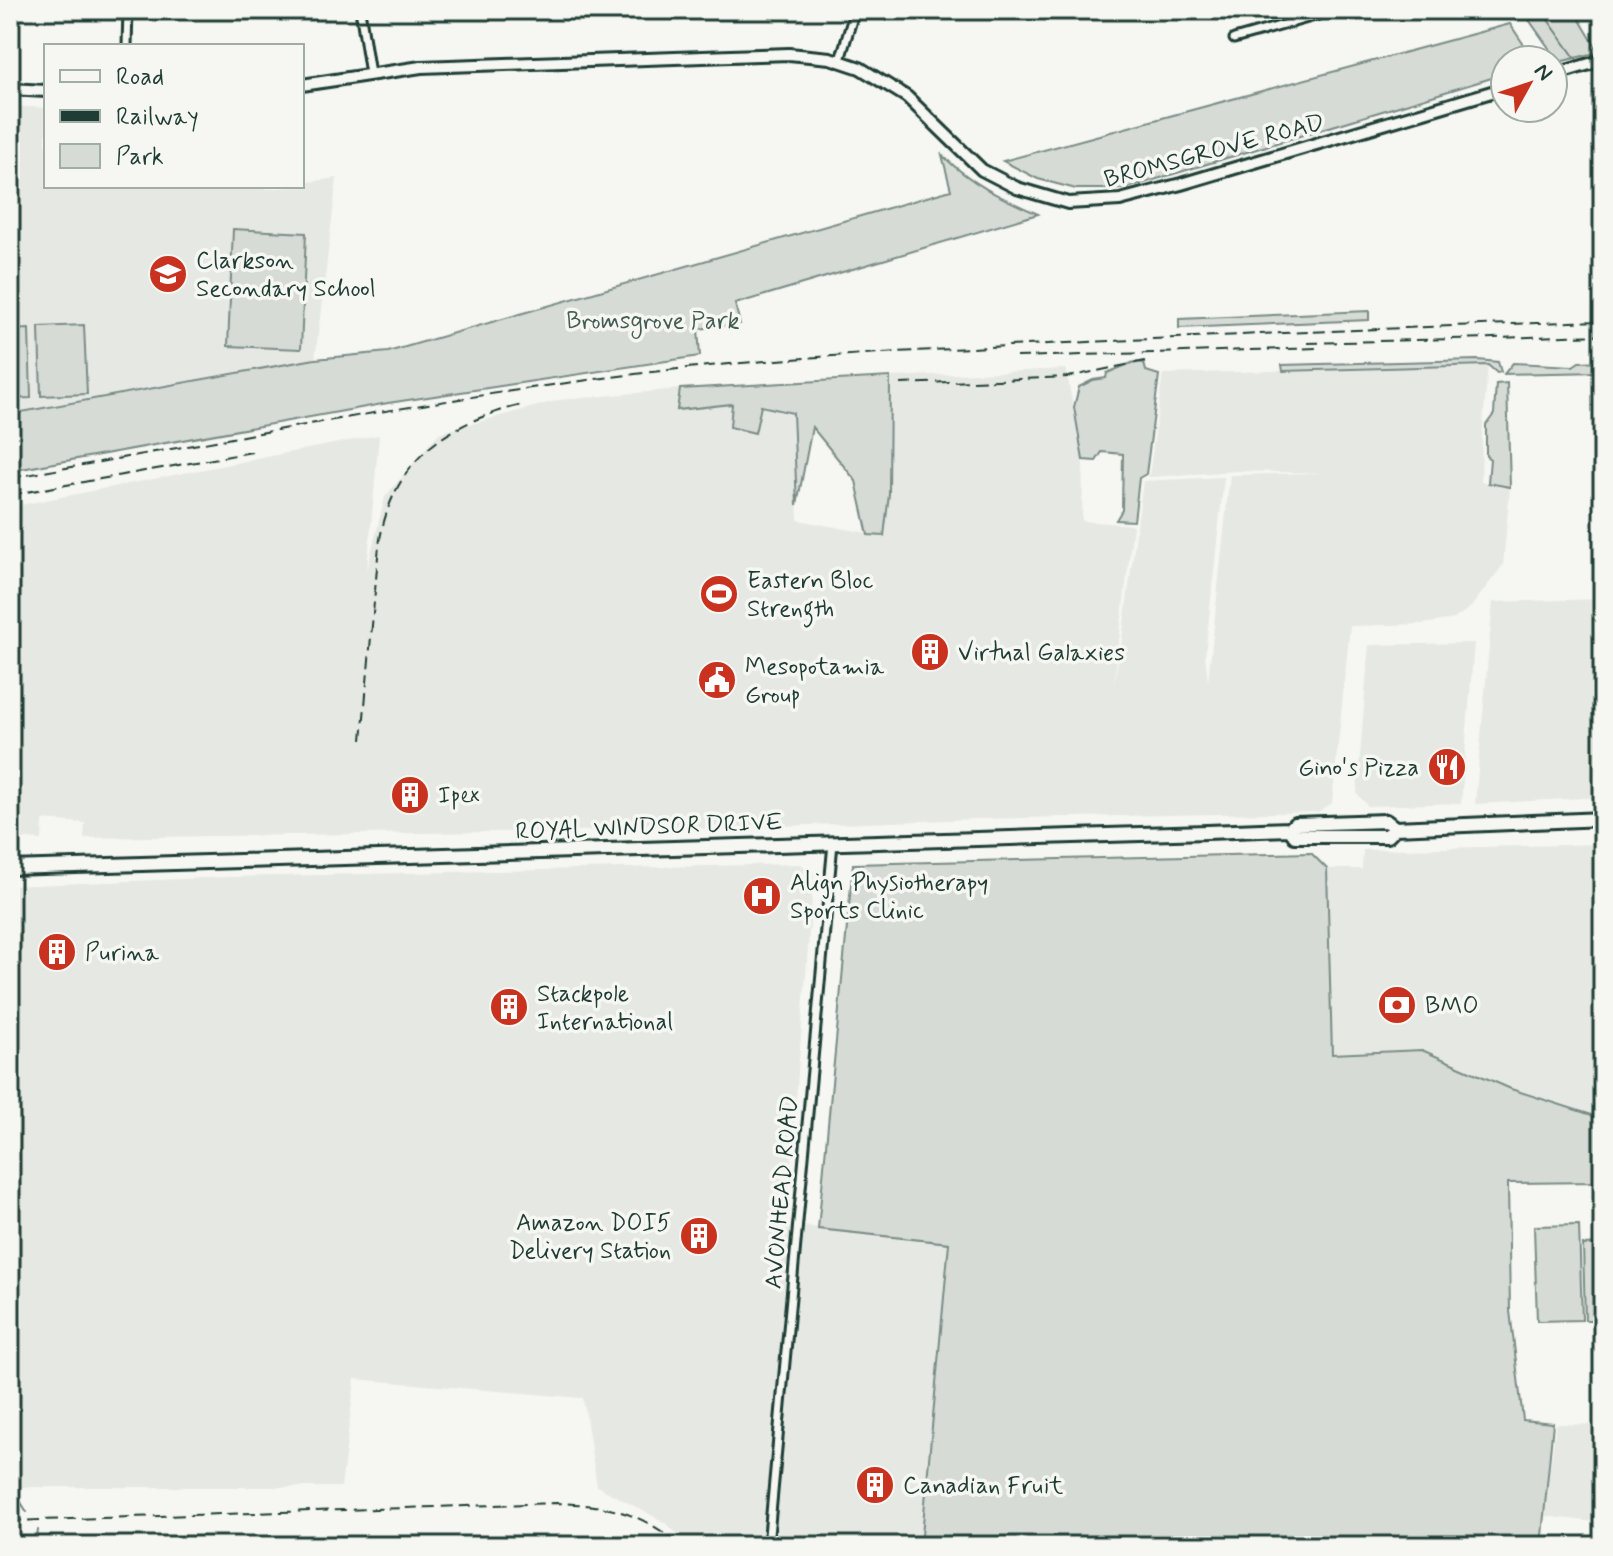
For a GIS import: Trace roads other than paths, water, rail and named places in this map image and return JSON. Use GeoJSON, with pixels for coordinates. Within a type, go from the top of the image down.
{"type":"FeatureCollection","features":[{"type":"Feature","properties":{"kind":"main road","name":"ROYAL WINDSOR DRIVE"},"geometry":{"type":"LineString","coordinates":[[10,868],[1290,829],[1295,824],[1386,821],[1395,828],[1603,819]]}},
{"type":"Feature","properties":{"kind":"street"},"geometry":{"type":"LineString","coordinates":[[127,44],[128,10]]}},
{"type":"Feature","properties":{"kind":"street"},"geometry":{"type":"LineString","coordinates":[[360,10],[370,74]]}},
{"type":"Feature","properties":{"kind":"street"},"geometry":{"type":"LineString","coordinates":[[840,60],[855,10]]}},
{"type":"Feature","properties":{"kind":"street"},"geometry":{"type":"LineString","coordinates":[[1286,10],[1292,23]]}},
{"type":"Feature","properties":{"kind":"street"},"geometry":{"type":"LineString","coordinates":[[1234,39],[1336,10]]}},
{"type":"Feature","properties":{"kind":"street"},"geometry":{"type":"LineString","coordinates":[[10,13],[10,35]]}},
{"type":"Feature","properties":{"kind":"street","name":"BROMSGROVE ROAD"},"geometry":{"type":"LineString","coordinates":[[304,85],[436,66],[789,54],[840,60],[860,68],[907,97],[982,170],[1017,188],[1068,203],[1120,200],[1489,93]]}},
{"type":"Feature","properties":{"kind":"street"},"geometry":{"type":"LineString","coordinates":[[1569,70],[1598,62]]}},
{"type":"Feature","properties":{"kind":"street"},"geometry":{"type":"LineString","coordinates":[[10,89],[44,91]]}},
{"type":"Feature","properties":{"kind":"street","name":"AVONHEAD ROAD"},"geometry":{"type":"LineString","coordinates":[[768,1546],[833,843]]}},
{"type":"Feature","properties":{"kind":"waterway"},"geometry":{"type":"LineString","coordinates":[[1541,10],[1576,59]]}},
{"type":"Feature","properties":{"kind":"waterway"},"geometry":{"type":"LineString","coordinates":[[10,1485],[27,1512]]}},
{"type":"Feature","properties":{"kind":"waterway"},"geometry":{"type":"LineString","coordinates":[[36,1546],[38,1530]]}},
{"type":"Feature","properties":{"kind":"railway"},"geometry":{"type":"LineString","coordinates":[[10,478],[427,404],[678,369],[985,347],[1603,321]]}},
{"type":"Feature","properties":{"kind":"railway"},"geometry":{"type":"LineString","coordinates":[[1307,343],[1603,335]]}},
{"type":"Feature","properties":{"kind":"railway"},"geometry":{"type":"LineString","coordinates":[[1016,357],[1320,348]]}},
{"type":"Feature","properties":{"kind":"railway"},"geometry":{"type":"LineString","coordinates":[[901,384],[1068,377],[1145,361]]}},
{"type":"Feature","properties":{"kind":"railway"},"geometry":{"type":"LineString","coordinates":[[362,740],[379,545],[396,491],[409,469],[446,435],[494,413],[522,405]]}},
{"type":"Feature","properties":{"kind":"railway"},"geometry":{"type":"LineString","coordinates":[[10,495],[252,452]]}},
{"type":"Feature","properties":{"kind":"railway"},"geometry":{"type":"LineString","coordinates":[[10,1521],[556,1503],[622,1512],[652,1526],[680,1546]]}},
{"type":"Feature","properties":{"kind":"place","name":"Clarkson Secondary School"},"geometry":{"type":"Point","coordinates":[168,274]}},
{"type":"Feature","properties":{"kind":"place","name":"Eastern Bloc Strength"},"geometry":{"type":"Point","coordinates":[719,594]}},
{"type":"Feature","properties":{"kind":"place","name":"Virtual Galaxies"},"geometry":{"type":"Point","coordinates":[930,652]}},
{"type":"Feature","properties":{"kind":"place","name":"Mesopotamia Group"},"geometry":{"type":"Point","coordinates":[717,680]}},
{"type":"Feature","properties":{"kind":"place","name":"Gino's Pizza"},"geometry":{"type":"Point","coordinates":[1447,767]}},
{"type":"Feature","properties":{"kind":"place","name":"Ipex"},"geometry":{"type":"Point","coordinates":[410,795]}},
{"type":"Feature","properties":{"kind":"place","name":"Align Physiotherapy Sports Clinic"},"geometry":{"type":"Point","coordinates":[762,896]}},
{"type":"Feature","properties":{"kind":"place","name":"Purina"},"geometry":{"type":"Point","coordinates":[57,952]}},
{"type":"Feature","properties":{"kind":"place","name":"BMO"},"geometry":{"type":"Point","coordinates":[1397,1005]}},
{"type":"Feature","properties":{"kind":"place","name":"Stackpole International"},"geometry":{"type":"Point","coordinates":[509,1007]}},
{"type":"Feature","properties":{"kind":"place","name":"Amazon DOI5 Delivery Station"},"geometry":{"type":"Point","coordinates":[699,1236]}},
{"type":"Feature","properties":{"kind":"place","name":"Canadian Fruit"},"geometry":{"type":"Point","coordinates":[875,1485]}},
{"type":"Feature","properties":{"kind":"park label","name":"Bromsgrove Park"},"geometry":{"type":"Point","coordinates":[653,320]}}]}
